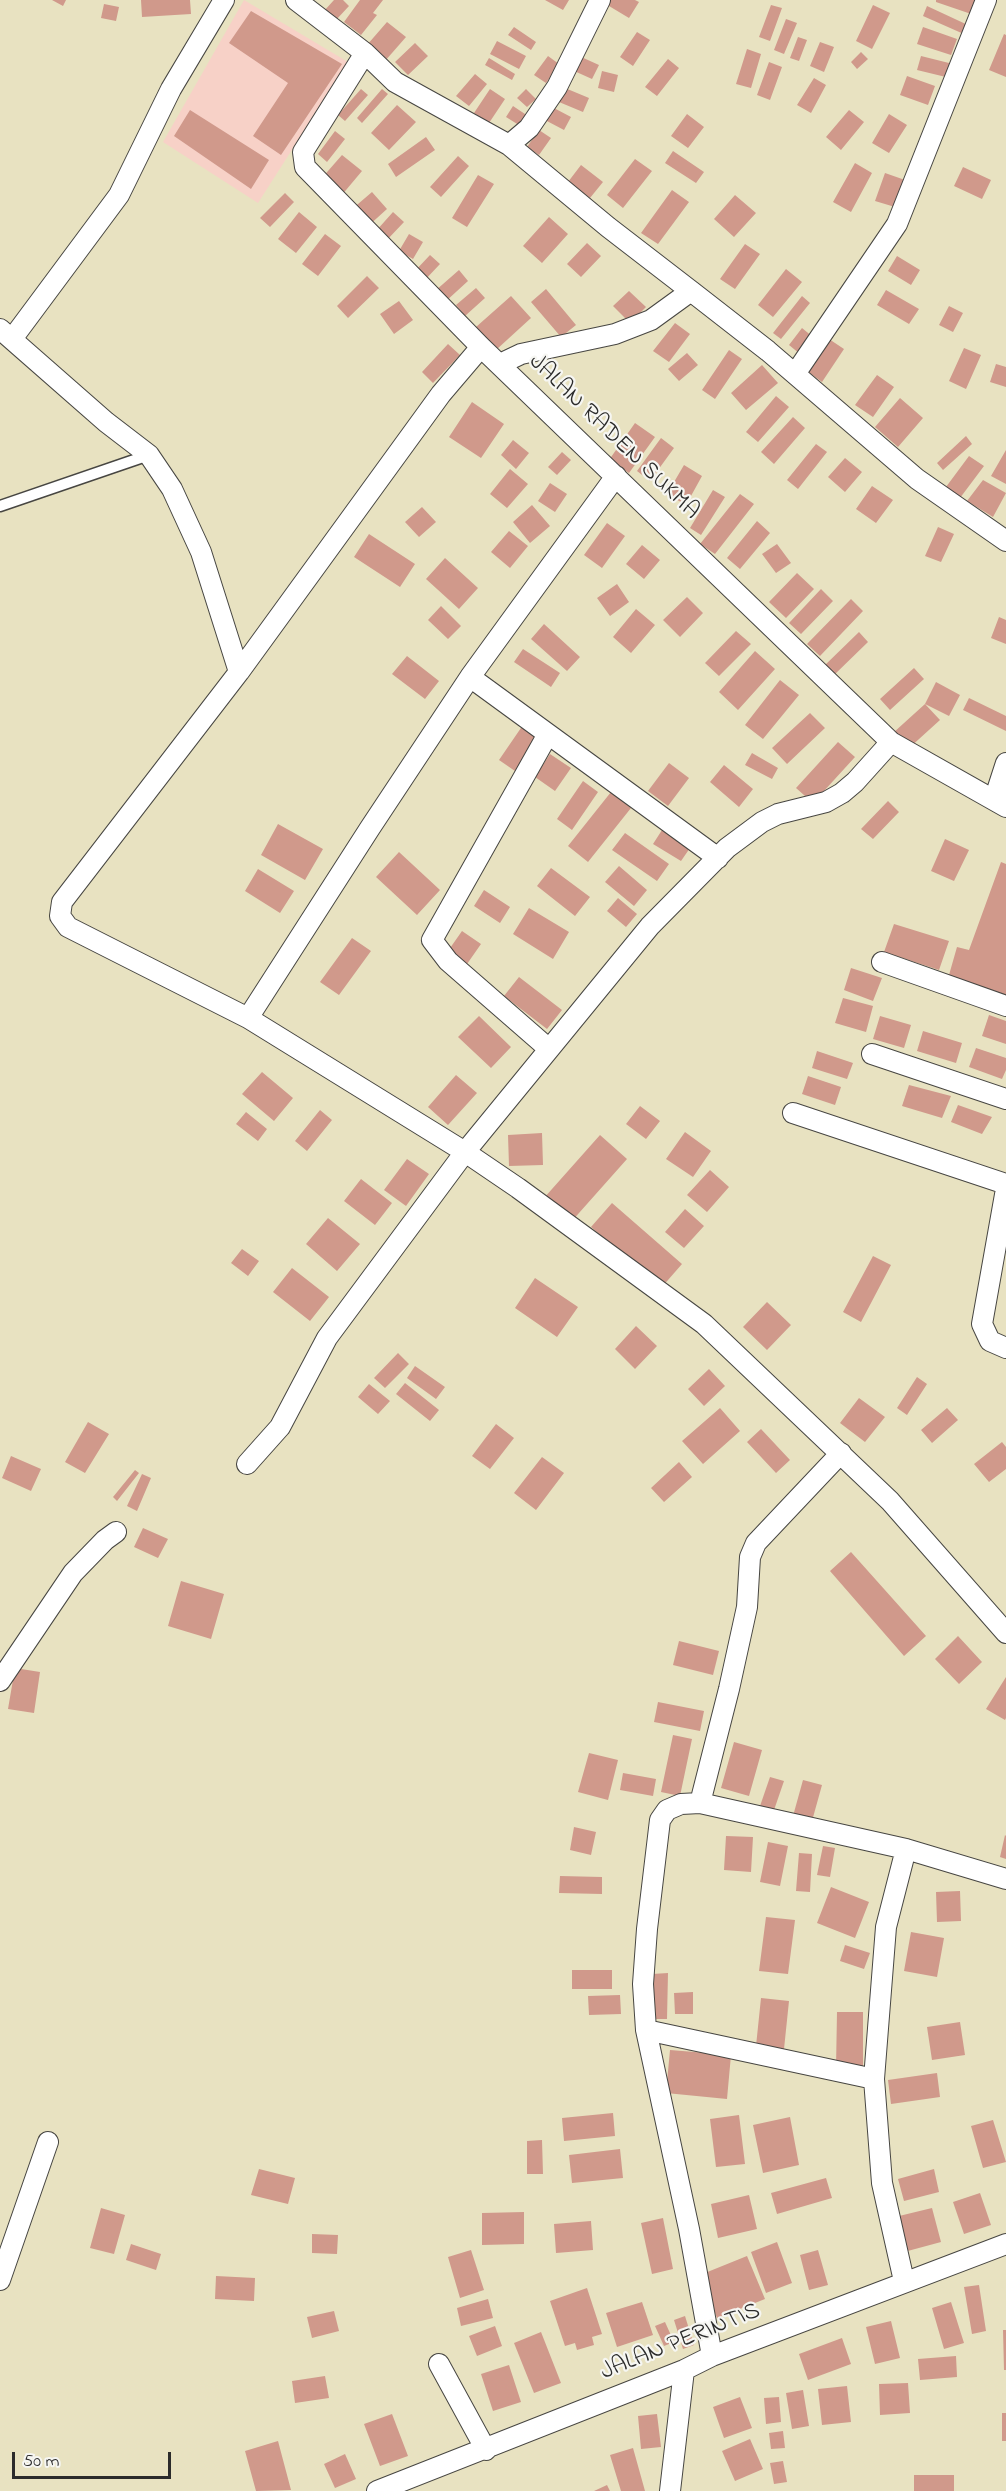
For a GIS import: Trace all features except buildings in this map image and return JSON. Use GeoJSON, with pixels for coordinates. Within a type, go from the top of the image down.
{"type":"FeatureCollection","features":[{"type":"Feature","properties":{"kind":"street"},"geometry":{"type":"LineString","coordinates":[[224,0],[171,89],[119,195],[6,334],[106,422],[149,455],[172,489],[201,552],[239,672]]}},
{"type":"Feature","properties":{"kind":"street"},"geometry":{"type":"LineString","coordinates":[[296,0],[365,53],[395,82],[509,145],[608,227],[795,374],[917,479],[1006,541]]}},
{"type":"Feature","properties":{"kind":"street"},"geometry":{"type":"LineString","coordinates":[[509,145],[529,128],[557,87],[600,0]]}},
{"type":"Feature","properties":{"kind":"street"},"geometry":{"type":"LineString","coordinates":[[795,374],[897,224],[986,0]]}},
{"type":"Feature","properties":{"kind":"street","name":"JALAN RADEN SUKMA"},"geometry":{"type":"LineString","coordinates":[[365,53],[303,152],[305,167],[481,347],[891,742],[1000,803]]}},
{"type":"Feature","properties":{"kind":"street"},"geometry":{"type":"LineString","coordinates":[[500,364],[521,354],[615,334],[651,320],[691,291]]}},
{"type":"Feature","properties":{"kind":"street"},"geometry":{"type":"LineString","coordinates":[[481,347],[441,394],[239,672],[62,902],[60,916],[68,927],[248,1018],[465,1152],[704,1324],[890,1501],[1006,1633]]}},
{"type":"Feature","properties":{"kind":"street"},"geometry":{"type":"LineString","coordinates":[[248,1018],[470,677],[615,476]]}},
{"type":"Feature","properties":{"kind":"street"},"geometry":{"type":"LineString","coordinates":[[470,677],[717,858]]}},
{"type":"Feature","properties":{"kind":"street"},"geometry":{"type":"LineString","coordinates":[[548,734],[432,940],[448,961],[549,1049]]}},
{"type":"Feature","properties":{"kind":"street"},"geometry":{"type":"LineString","coordinates":[[247,1464],[280,1427],[327,1338],[465,1152],[650,927],[728,848],[778,814],[826,802],[842,793],[891,742]]}},
{"type":"Feature","properties":{"kind":"street"},"geometry":{"type":"LineString","coordinates":[[1000,803],[1006,763]]}},
{"type":"Feature","properties":{"kind":"street"},"geometry":{"type":"LineString","coordinates":[[882,962],[1006,1006]]}},
{"type":"Feature","properties":{"kind":"street"},"geometry":{"type":"LineString","coordinates":[[872,1054],[1006,1099]]}},
{"type":"Feature","properties":{"kind":"street"},"geometry":{"type":"LineString","coordinates":[[793,1113],[1006,1184]]}},
{"type":"Feature","properties":{"kind":"street"},"geometry":{"type":"LineString","coordinates":[[1006,1189],[982,1324],[990,1341],[1006,1348]]}},
{"type":"Feature","properties":{"kind":"street"},"geometry":{"type":"LineString","coordinates":[[700,1803],[747,1607],[750,1557],[756,1543],[841,1453]]}},
{"type":"Feature","properties":{"kind":"street"},"geometry":{"type":"LineString","coordinates":[[0,1681],[72,1574],[105,1540],[116,1532]]}},
{"type":"Feature","properties":{"kind":"street"},"geometry":{"type":"LineString","coordinates":[[712,2356],[646,2030],[643,1984],[660,1820],[667,1810],[681,1804],[700,1803],[906,1849],[1006,1879]]}},
{"type":"Feature","properties":{"kind":"street"},"geometry":{"type":"LineString","coordinates":[[904,2281],[882,2183],[874,2079],[886,1927],[906,1849]]}},
{"type":"Feature","properties":{"kind":"street"},"geometry":{"type":"LineString","coordinates":[[646,2030],[874,2079]]}},
{"type":"Feature","properties":{"kind":"street"},"geometry":{"type":"LineString","coordinates":[[0,2280],[48,2142]]}},
{"type":"Feature","properties":{"kind":"street","name":"JALAN PERINTIS"},"geometry":{"type":"LineString","coordinates":[[377,2491],[486,2450],[684,2370],[712,2356],[1006,2244]]}},
{"type":"Feature","properties":{"kind":"street"},"geometry":{"type":"LineString","coordinates":[[439,2364],[486,2450]]}},
{"type":"Feature","properties":{"kind":"street"},"geometry":{"type":"LineString","coordinates":[[670,2491],[684,2370]]}},
{"type":"Feature","properties":{"kind":"lane"},"geometry":{"type":"LineString","coordinates":[[0,506],[149,455]]}},
{"type":"Feature","properties":{"kind":"shaded area"},"geometry":{"type":"Polygon","coordinates":[[[244,0],[348,62],[258,203],[163,142],[244,0]]]}}]}
